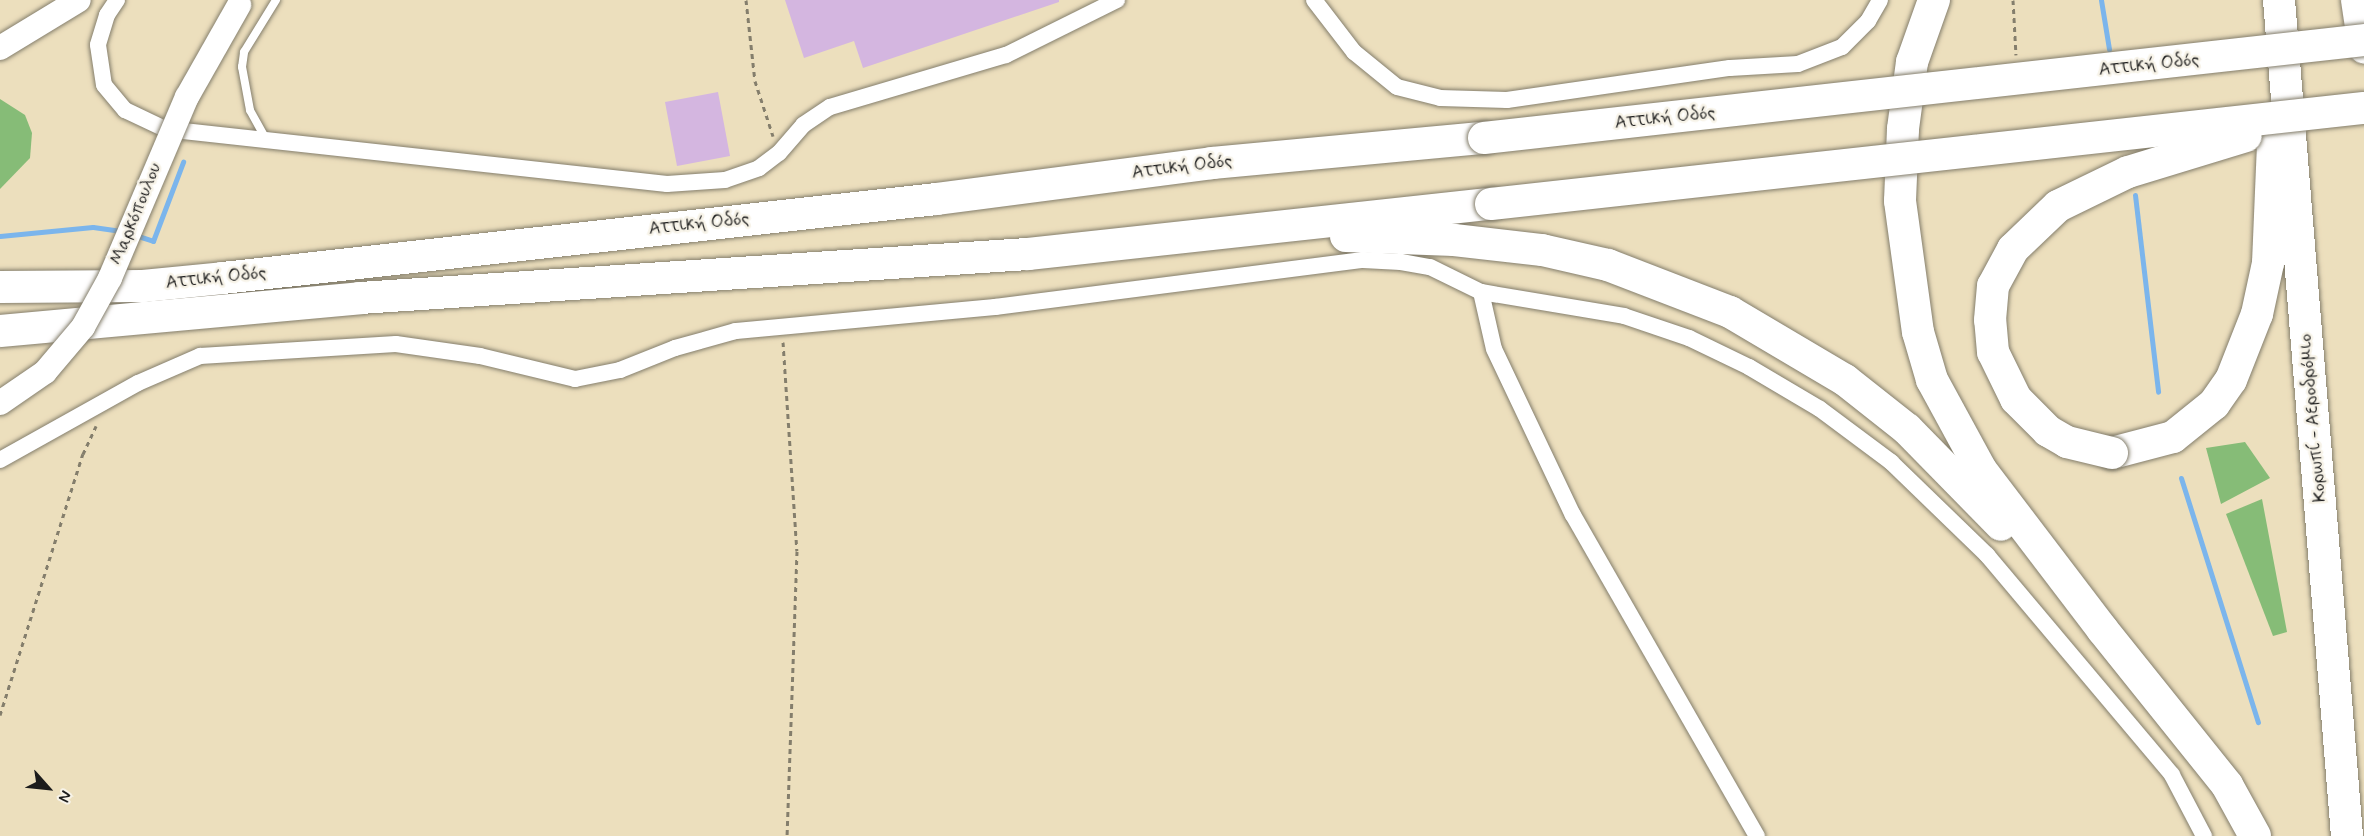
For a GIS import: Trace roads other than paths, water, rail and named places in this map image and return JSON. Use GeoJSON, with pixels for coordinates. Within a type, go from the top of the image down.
{"type":"FeatureCollection","features":[{"type":"Feature","properties":{"kind":"highway"},"geometry":{"type":"LineString","coordinates":[[1934,0],[1912,62],[1903,129],[1900,201],[1918,332],[1932,380],[1970,451],[2102,629],[2227,785],[2255,836]]}},
{"type":"Feature","properties":{"kind":"highway"},"geometry":{"type":"LineString","coordinates":[[2278,0],[2268,263],[2245,351],[2220,396],[2194,423],[2173,437],[2148,446],[2112,453],[2067,442],[2048,431],[2016,399],[1999,369],[1990,334],[1990,304],[1993,286],[2013,249],[2058,206],[2128,172],[2248,136],[2364,118]]}},
{"type":"Feature","properties":{"kind":"highway","name":"Κορωπί - Αεροδρόμιο"},"geometry":{"type":"LineString","coordinates":[[2278,0],[2347,836]]}},
{"type":"Feature","properties":{"kind":"highway"},"geometry":{"type":"LineString","coordinates":[[2357,0],[2364,47]]}},
{"type":"Feature","properties":{"kind":"highway"},"geometry":{"type":"LineString","coordinates":[[2169,63],[2222,43],[2364,20]]}},
{"type":"Feature","properties":{"kind":"highway","name":"Αττική Οδός"},"geometry":{"type":"LineString","coordinates":[[0,287],[143,286],[223,278],[936,199],[1212,163],[1485,138],[2364,40]]}},
{"type":"Feature","properties":{"kind":"highway","name":"Αττική Οδός"},"geometry":{"type":"LineString","coordinates":[[0,331],[360,298],[1028,254],[1289,228],[2364,108]]}},
{"type":"Feature","properties":{"kind":"highway"},"geometry":{"type":"LineString","coordinates":[[1289,228],[1356,237],[1454,240],[1542,250],[1608,265],[1730,312],[1835,374],[1907,429],[2102,629]]}},
{"type":"Feature","properties":{"kind":"main road"},"geometry":{"type":"LineString","coordinates":[[0,48],[79,0]]}},
{"type":"Feature","properties":{"kind":"main road","name":"Μαρκόπουλου"},"geometry":{"type":"LineString","coordinates":[[0,403],[45,372],[84,327],[110,278],[186,97],[242,3]]}},
{"type":"Feature","properties":{"kind":"street"},"geometry":{"type":"LineString","coordinates":[[117,0],[101,29],[98,59],[104,85],[113,99],[144,121],[165,129],[267,142],[667,184],[725,180],[759,168],[779,153],[803,125],[830,107],[1006,55],[1117,0]]}},
{"type":"Feature","properties":{"kind":"street"},"geometry":{"type":"LineString","coordinates":[[1314,0],[1354,52],[1397,87],[1440,98],[1508,100],[1730,68],[1798,64],[1842,47],[1868,21],[1880,0]]}},
{"type":"Feature","properties":{"kind":"street"},"geometry":{"type":"LineString","coordinates":[[0,460],[138,383],[200,356],[396,344],[480,357],[575,379],[620,370],[675,348],[736,331],[995,307],[1364,260],[1430,267],[1481,292],[1624,316],[1689,338],[1749,367],[1820,409],[1891,462],[1987,555],[2172,775],[2204,836]]}},
{"type":"Feature","properties":{"kind":"street"},"geometry":{"type":"LineString","coordinates":[[1481,292],[1494,349],[1573,515],[1757,836]]}},
{"type":"Feature","properties":{"kind":"lane"},"geometry":{"type":"LineString","coordinates":[[267,142],[250,110],[242,67],[248,45],[276,0]]}},
{"type":"Feature","properties":{"kind":"waterway"},"geometry":{"type":"LineString","coordinates":[[2101,0],[2109,49]]}},
{"type":"Feature","properties":{"kind":"waterway"},"geometry":{"type":"LineString","coordinates":[[135,235],[153,241],[183,162]]}},
{"type":"Feature","properties":{"kind":"waterway"},"geometry":{"type":"LineString","coordinates":[[2135,195],[2158,392]]}},
{"type":"Feature","properties":{"kind":"waterway"},"geometry":{"type":"LineString","coordinates":[[0,236],[93,227],[123,231]]}},
{"type":"Feature","properties":{"kind":"waterway"},"geometry":{"type":"LineString","coordinates":[[2181,478],[2258,722]]}}]}
